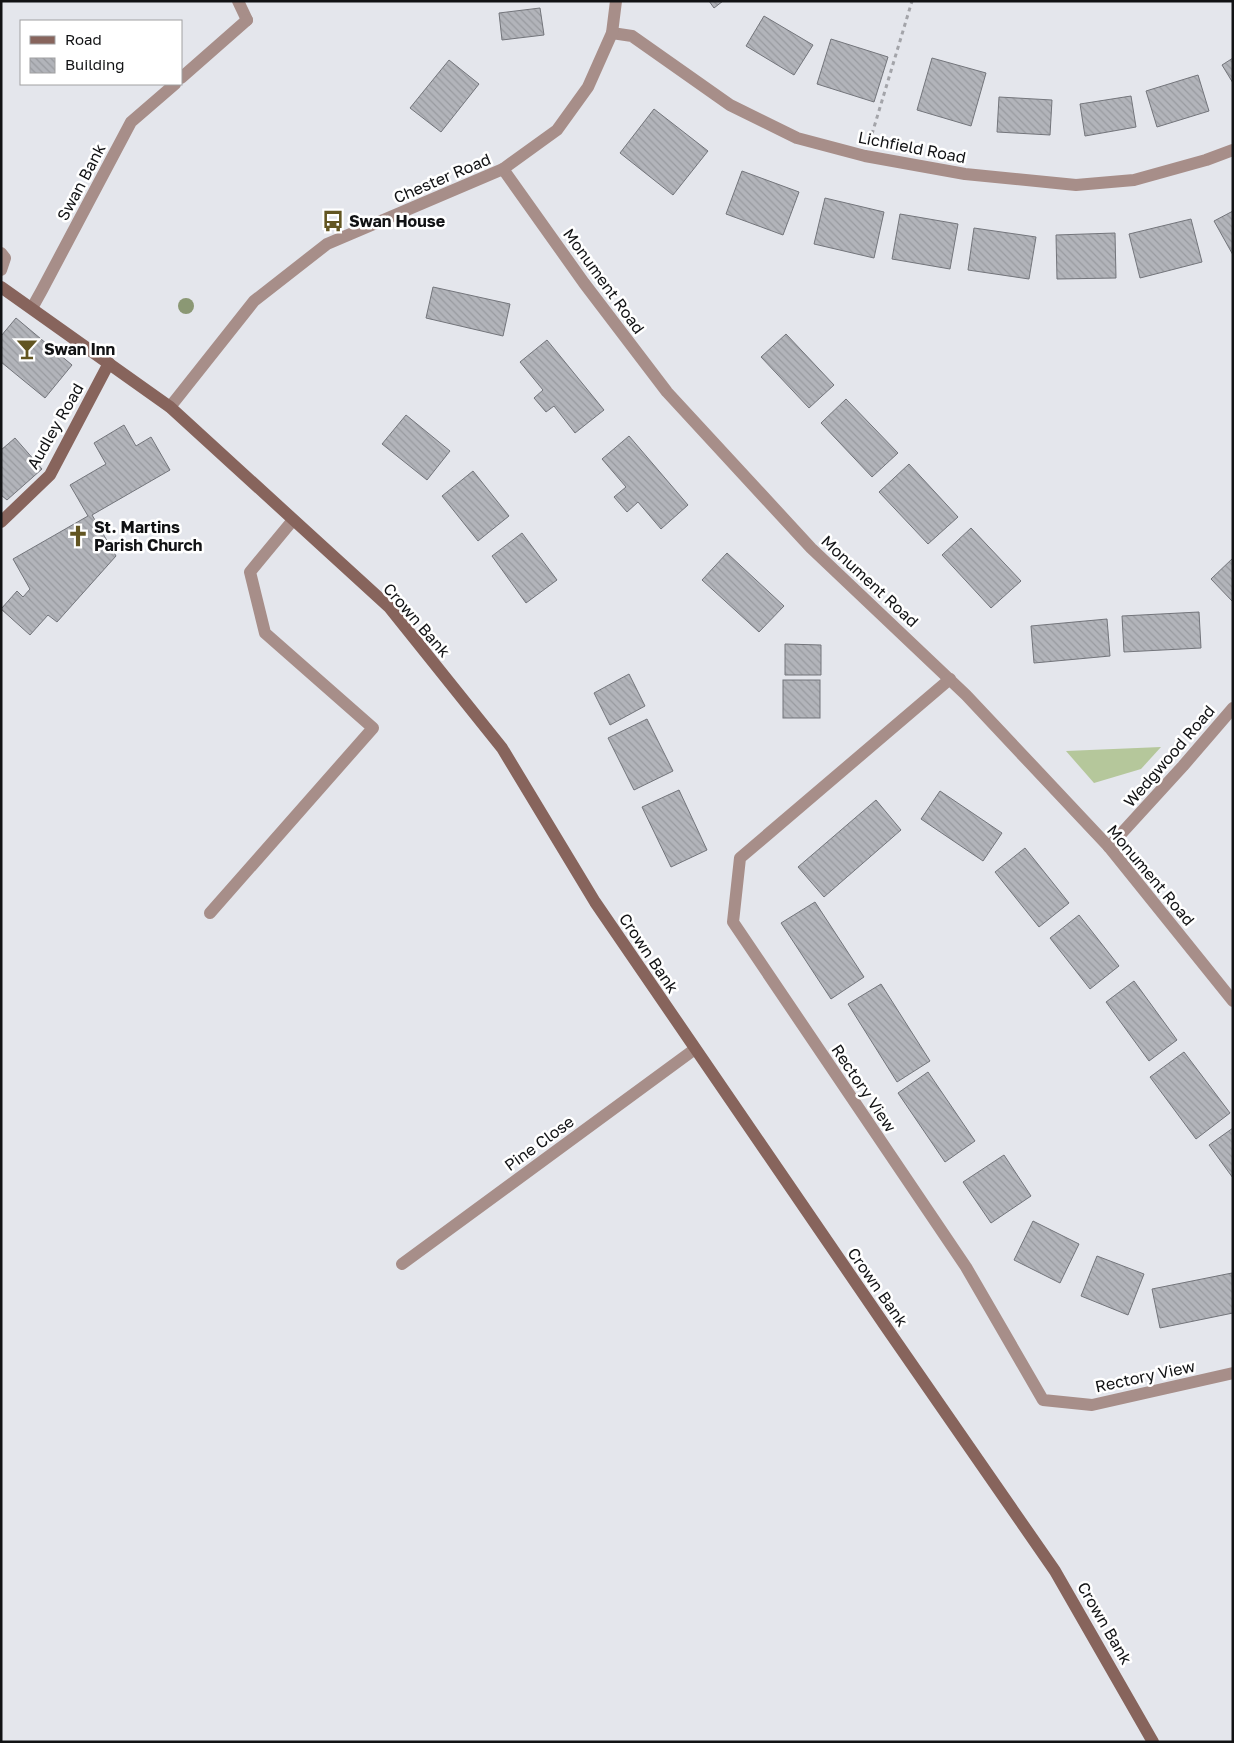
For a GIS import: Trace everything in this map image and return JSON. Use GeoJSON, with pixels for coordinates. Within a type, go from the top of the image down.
{"type":"FeatureCollection","features":[{"type":"Feature","properties":{"kind":"street"},"geometry":{"type":"LineString","coordinates":[[182,77],[247,20],[238,1]]}},
{"type":"Feature","properties":{"kind":"street","name":"Chester Road"},"geometry":{"type":"LineString","coordinates":[[170,407],[254,302],[328,244],[503,170],[556,130],[588,87],[612,33],[616,1]]}},
{"type":"Feature","properties":{"kind":"street","name":"Lichfield Road"},"geometry":{"type":"LineString","coordinates":[[612,33],[632,36],[730,104],[797,138],[866,156],[965,174],[1076,185],[1134,180],[1206,160],[1233,150]]}},
{"type":"Feature","properties":{"kind":"street","name":"Swan Bank"},"geometry":{"type":"LineString","coordinates":[[32,308],[131,122],[173,85]]}},
{"type":"Feature","properties":{"kind":"street","name":"Monument Road"},"geometry":{"type":"LineString","coordinates":[[503,170],[584,283],[667,392],[811,548],[950,679],[1109,848],[1233,1001]]}},
{"type":"Feature","properties":{"kind":"street"},"geometry":{"type":"LineString","coordinates":[[1,252],[5,258],[1,270]]}},
{"type":"Feature","properties":{"kind":"street","name":"Crown Bank"},"geometry":{"type":"LineString","coordinates":[[1,287],[170,407],[388,607],[502,748],[595,902],[1055,1570],[1153,1742]]}},
{"type":"Feature","properties":{"kind":"street","name":"Audley Road"},"geometry":{"type":"LineString","coordinates":[[1,522],[50,475],[108,363]]}},
{"type":"Feature","properties":{"kind":"street"},"geometry":{"type":"LineString","coordinates":[[210,913],[373,728],[265,633],[250,572],[293,520]]}},
{"type":"Feature","properties":{"kind":"street","name":"Rectory View"},"geometry":{"type":"LineString","coordinates":[[950,679],[740,858],[733,922],[966,1267],[1043,1400],[1092,1405],[1233,1373]]}},
{"type":"Feature","properties":{"kind":"street","name":"Wedgwood Road"},"geometry":{"type":"LineString","coordinates":[[1109,848],[1233,708]]}},
{"type":"Feature","properties":{"kind":"street","name":"Pine Close"},"geometry":{"type":"LineString","coordinates":[[402,1264],[695,1049]]}},
{"type":"Feature","properties":{"kind":"path"},"geometry":{"type":"LineString","coordinates":[[866,156],[912,1]]}},
{"type":"Feature","properties":{"kind":"green space"},"geometry":{"type":"Polygon","coordinates":[[[1161,747],[1141,769],[1094,783],[1066,751],[1161,747]]]}},
{"type":"Feature","properties":{"kind":"building"},"geometry":{"type":"Polygon","coordinates":[[[709,1],[723,1],[714,8],[709,1]]]}},
{"type":"Feature","properties":{"kind":"building"},"geometry":{"type":"Polygon","coordinates":[[[540,8],[544,35],[502,40],[499,13],[540,8]]]}},
{"type":"Feature","properties":{"kind":"building"},"geometry":{"type":"Polygon","coordinates":[[[764,16],[813,45],[794,75],[746,46],[764,16]]]}},
{"type":"Feature","properties":{"kind":"building"},"geometry":{"type":"Polygon","coordinates":[[[831,39],[888,57],[874,102],[817,84],[831,39]]]}},
{"type":"Feature","properties":{"kind":"building"},"geometry":{"type":"Polygon","coordinates":[[[932,58],[986,73],[971,126],[917,110],[932,58]]]}},
{"type":"Feature","properties":{"kind":"building"},"geometry":{"type":"Polygon","coordinates":[[[1233,58],[1233,83],[1222,65],[1233,58]]]}},
{"type":"Feature","properties":{"kind":"building"},"geometry":{"type":"Polygon","coordinates":[[[449,60],[479,84],[441,132],[410,108],[449,60]]]}},
{"type":"Feature","properties":{"kind":"building"},"geometry":{"type":"Polygon","coordinates":[[[1198,75],[1209,111],[1157,127],[1146,91],[1198,75]]]}},
{"type":"Feature","properties":{"kind":"building"},"geometry":{"type":"Polygon","coordinates":[[[1131,96],[1136,127],[1085,136],[1080,104],[1131,96]]]}},
{"type":"Feature","properties":{"kind":"building"},"geometry":{"type":"Polygon","coordinates":[[[999,97],[1052,100],[1050,135],[997,132],[999,97]]]}},
{"type":"Feature","properties":{"kind":"building"},"geometry":{"type":"Polygon","coordinates":[[[654,109],[708,151],[673,195],[620,153],[654,109]]]}},
{"type":"Feature","properties":{"kind":"building"},"geometry":{"type":"Polygon","coordinates":[[[742,171],[799,192],[783,235],[726,214],[742,171]]]}},
{"type":"Feature","properties":{"kind":"building"},"geometry":{"type":"Polygon","coordinates":[[[825,198],[884,212],[874,258],[814,244],[825,198]]]}},
{"type":"Feature","properties":{"kind":"building"},"geometry":{"type":"Polygon","coordinates":[[[1233,211],[1233,255],[1214,221],[1233,211]]]}},
{"type":"Feature","properties":{"kind":"building"},"geometry":{"type":"Polygon","coordinates":[[[900,214],[958,224],[950,269],[892,259],[900,214]]]}},
{"type":"Feature","properties":{"kind":"building"},"geometry":{"type":"Polygon","coordinates":[[[1191,219],[1202,262],[1140,278],[1129,234],[1191,219]]]}},
{"type":"Feature","properties":{"kind":"building"},"geometry":{"type":"Polygon","coordinates":[[[974,228],[1036,237],[1029,279],[968,270],[974,228]]]}},
{"type":"Feature","properties":{"kind":"building"},"geometry":{"type":"Polygon","coordinates":[[[1115,233],[1116,278],[1057,279],[1056,235],[1115,233]]]}},
{"type":"Feature","properties":{"kind":"building"},"geometry":{"type":"Polygon","coordinates":[[[433,287],[510,304],[503,336],[426,318],[433,287]]]}},
{"type":"Feature","properties":{"kind":"building","name":"Swan Inn"},"geometry":{"type":"Polygon","coordinates":[[[16,318],[72,365],[45,398],[1,362],[1,336],[16,318]]]}},
{"type":"Feature","properties":{"kind":"building"},"geometry":{"type":"Polygon","coordinates":[[[786,334],[834,385],[809,408],[761,357],[786,334]]]}},
{"type":"Feature","properties":{"kind":"building"},"geometry":{"type":"Polygon","coordinates":[[[547,340],[604,410],[575,433],[554,406],[546,412],[534,398],[543,390],[520,362],[547,340]]]}},
{"type":"Feature","properties":{"kind":"building"},"geometry":{"type":"Polygon","coordinates":[[[846,399],[898,453],[872,477],[821,423],[846,399]]]}},
{"type":"Feature","properties":{"kind":"building"},"geometry":{"type":"Polygon","coordinates":[[[406,415],[450,451],[427,480],[382,444],[406,415]]]}},
{"type":"Feature","properties":{"kind":"building","name":"St. Martins Parish Church"},"geometry":{"type":"Polygon","coordinates":[[[124,425],[136,446],[151,437],[170,470],[92,515],[116,556],[57,622],[48,615],[30,635],[1,609],[17,591],[23,597],[30,589],[13,559],[88,516],[70,485],[106,464],[94,443],[124,425]]]}},
{"type":"Feature","properties":{"kind":"building"},"geometry":{"type":"Polygon","coordinates":[[[629,436],[688,505],[661,529],[638,502],[627,512],[614,497],[626,487],[602,459],[629,436]]]}},
{"type":"Feature","properties":{"kind":"building"},"geometry":{"type":"Polygon","coordinates":[[[15,438],[42,469],[7,500],[1,495],[1,450],[15,438]]]}},
{"type":"Feature","properties":{"kind":"building"},"geometry":{"type":"Polygon","coordinates":[[[909,464],[958,517],[928,544],[879,492],[909,464]]]}},
{"type":"Feature","properties":{"kind":"building"},"geometry":{"type":"Polygon","coordinates":[[[473,471],[509,516],[478,541],[442,496],[473,471]]]}},
{"type":"Feature","properties":{"kind":"building"},"geometry":{"type":"Polygon","coordinates":[[[971,528],[1021,581],[991,608],[942,555],[971,528]]]}},
{"type":"Feature","properties":{"kind":"building"},"geometry":{"type":"Polygon","coordinates":[[[522,533],[557,580],[526,603],[492,556],[522,533]]]}},
{"type":"Feature","properties":{"kind":"building"},"geometry":{"type":"Polygon","coordinates":[[[727,553],[784,606],[759,632],[702,580],[727,553]]]}},
{"type":"Feature","properties":{"kind":"building"},"geometry":{"type":"Polygon","coordinates":[[[1233,558],[1233,602],[1211,579],[1233,558]]]}},
{"type":"Feature","properties":{"kind":"building"},"geometry":{"type":"Polygon","coordinates":[[[1199,612],[1201,648],[1124,652],[1122,616],[1199,612]]]}},
{"type":"Feature","properties":{"kind":"building"},"geometry":{"type":"Polygon","coordinates":[[[1107,619],[1110,656],[1034,663],[1031,626],[1107,619]]]}},
{"type":"Feature","properties":{"kind":"building"},"geometry":{"type":"Polygon","coordinates":[[[785,644],[821,645],[821,675],[785,675],[785,644]]]}},
{"type":"Feature","properties":{"kind":"building"},"geometry":{"type":"Polygon","coordinates":[[[629,674],[645,706],[610,725],[594,693],[629,674]]]}},
{"type":"Feature","properties":{"kind":"building"},"geometry":{"type":"Polygon","coordinates":[[[783,680],[820,680],[820,718],[783,718],[783,680]]]}},
{"type":"Feature","properties":{"kind":"building"},"geometry":{"type":"Polygon","coordinates":[[[647,719],[673,771],[634,790],[608,738],[647,719]]]}},
{"type":"Feature","properties":{"kind":"building"},"geometry":{"type":"Polygon","coordinates":[[[679,790],[707,850],[671,867],[642,807],[679,790]]]}},
{"type":"Feature","properties":{"kind":"building"},"geometry":{"type":"Polygon","coordinates":[[[940,791],[1002,833],[983,861],[921,819],[940,791]]]}},
{"type":"Feature","properties":{"kind":"building"},"geometry":{"type":"Polygon","coordinates":[[[876,800],[901,830],[824,897],[798,867],[876,800]]]}},
{"type":"Feature","properties":{"kind":"building"},"geometry":{"type":"Polygon","coordinates":[[[1025,848],[1069,903],[1039,927],[995,872],[1025,848]]]}},
{"type":"Feature","properties":{"kind":"building"},"geometry":{"type":"Polygon","coordinates":[[[815,902],[864,977],[831,999],[781,923],[815,902]]]}},
{"type":"Feature","properties":{"kind":"building"},"geometry":{"type":"Polygon","coordinates":[[[1079,915],[1119,966],[1090,989],[1050,938],[1079,915]]]}},
{"type":"Feature","properties":{"kind":"building"},"geometry":{"type":"Polygon","coordinates":[[[1134,981],[1177,1040],[1149,1061],[1106,1002],[1134,981]]]}},
{"type":"Feature","properties":{"kind":"building"},"geometry":{"type":"Polygon","coordinates":[[[881,984],[930,1061],[897,1082],[848,1004],[881,984]]]}},
{"type":"Feature","properties":{"kind":"building"},"geometry":{"type":"Polygon","coordinates":[[[1184,1052],[1230,1113],[1196,1139],[1150,1077],[1184,1052]]]}},
{"type":"Feature","properties":{"kind":"building"},"geometry":{"type":"Polygon","coordinates":[[[928,1072],[975,1141],[945,1162],[898,1093],[928,1072]]]}},
{"type":"Feature","properties":{"kind":"building"},"geometry":{"type":"Polygon","coordinates":[[[1233,1128],[1233,1178],[1209,1145],[1233,1128]]]}},
{"type":"Feature","properties":{"kind":"building"},"geometry":{"type":"Polygon","coordinates":[[[1004,1155],[1031,1196],[991,1223],[963,1182],[1004,1155]]]}},
{"type":"Feature","properties":{"kind":"building"},"geometry":{"type":"Polygon","coordinates":[[[1033,1221],[1079,1244],[1060,1283],[1014,1260],[1033,1221]]]}},
{"type":"Feature","properties":{"kind":"building"},"geometry":{"type":"Polygon","coordinates":[[[1097,1256],[1144,1274],[1128,1315],[1081,1296],[1097,1256]]]}},
{"type":"Feature","properties":{"kind":"building"},"geometry":{"type":"Polygon","coordinates":[[[1232,1273],[1233,1313],[1160,1328],[1152,1289],[1232,1273]]]}},
{"type":"Feature","properties":{"kind":"place","name":"Swan House"},"geometry":{"type":"Point","coordinates":[333,221]}},
{"type":"Feature","properties":{"kind":"place","name":"Swan Inn"},"geometry":{"type":"Point","coordinates":[27,349]}},
{"type":"Feature","properties":{"kind":"place","name":"St. Martins Parish Church"},"geometry":{"type":"Point","coordinates":[78,536]}}]}
